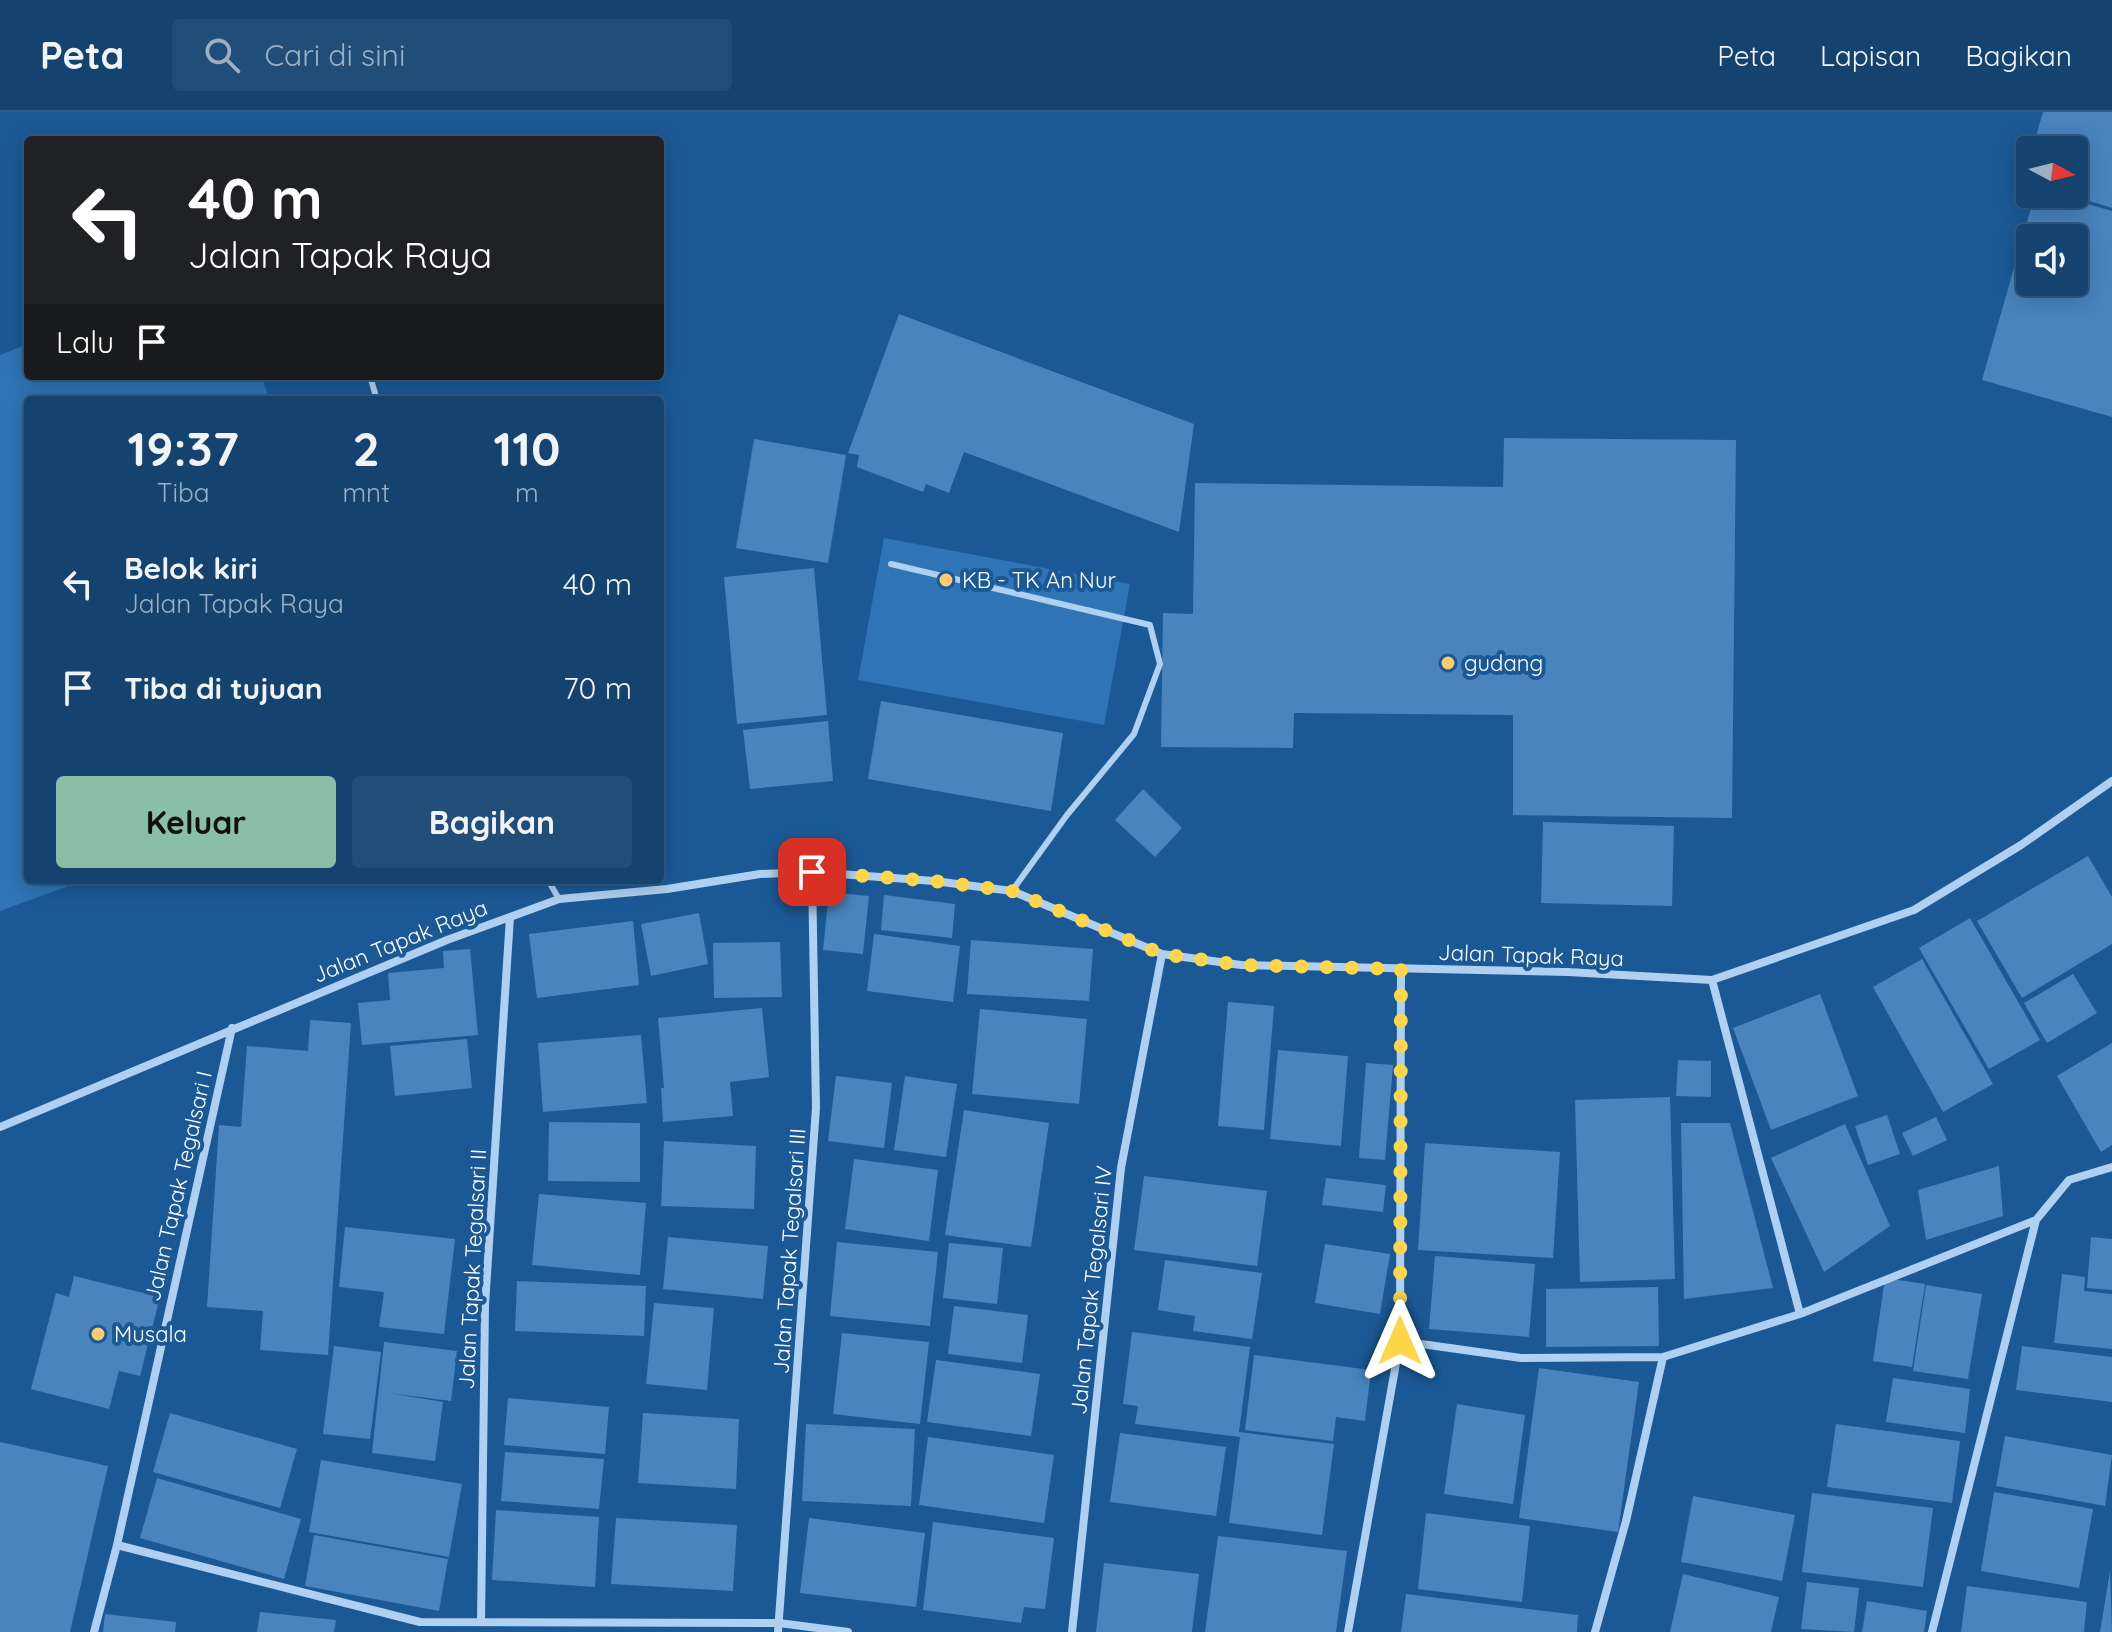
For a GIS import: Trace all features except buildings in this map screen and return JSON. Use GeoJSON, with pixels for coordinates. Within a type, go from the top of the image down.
{"type":"FeatureCollection","features":[{"type":"Feature","properties":{"kind":"street","name":"Jalan Tapak Raya"},"geometry":{"type":"LineString","coordinates":[[0,1127],[232,1028],[559,899],[667,889],[760,874],[812,872],[934,881],[1012,891],[1162,954],[1241,965],[1568,972],[1712,980],[1914,910],[2021,845],[2112,781]]}},
{"type":"Feature","properties":{"kind":"street","name":"Jalan Tapak Tegalsari III"},"geometry":{"type":"LineString","coordinates":[[779,1628],[816,1108],[812,872]]}},
{"type":"Feature","properties":{"kind":"street","name":"Jalan Tapak Tegalsari II"},"geometry":{"type":"LineString","coordinates":[[481,1622],[485,1305],[510,917]]}},
{"type":"Feature","properties":{"kind":"street","name":"Jalan Tapak Tegalsari IV"},"geometry":{"type":"LineString","coordinates":[[1072,1632],[1121,1168],[1162,954]]}},
{"type":"Feature","properties":{"kind":"street"},"geometry":{"type":"LineString","coordinates":[[1348,1632],[1400,1341],[1401,969]]}},
{"type":"Feature","properties":{"kind":"street"},"geometry":{"type":"LineString","coordinates":[[1712,980],[1800,1314]]}},
{"type":"Feature","properties":{"kind":"street","name":"Jalan Tapak Tegalsari I"},"geometry":{"type":"LineString","coordinates":[[94,1632],[117,1545],[232,1028]]}},
{"type":"Feature","properties":{"kind":"street"},"geometry":{"type":"LineString","coordinates":[[1932,1632],[2036,1220],[2069,1180],[2112,1167]]}},
{"type":"Feature","properties":{"kind":"street"},"geometry":{"type":"LineString","coordinates":[[1400,1341],[1521,1358],[1663,1357],[1800,1314],[2036,1220]]}},
{"type":"Feature","properties":{"kind":"street"},"geometry":{"type":"LineString","coordinates":[[1595,1632],[1626,1521],[1663,1357]]}},
{"type":"Feature","properties":{"kind":"street"},"geometry":{"type":"LineString","coordinates":[[117,1545],[420,1622],[848,1632]]}},
{"type":"Feature","properties":{"kind":"street"},"geometry":{"type":"LineString","coordinates":[[419,1632],[420,1622]]}},
{"type":"Feature","properties":{"kind":"lane"},"geometry":{"type":"LineString","coordinates":[[891,564],[1150,625],[1160,664],[1134,734],[1067,815],[1012,891]]}},
{"type":"Feature","properties":{"kind":"lane"},"geometry":{"type":"LineString","coordinates":[[550,884],[559,899]]}},
{"type":"Feature","properties":{"kind":"shaded area"},"geometry":{"type":"Polygon","coordinates":[[[24,346],[24,380],[262,380],[268,396],[24,396],[24,884],[74,884],[0,911],[0,355],[24,346]]]}},
{"type":"Feature","properties":{"kind":"shaded area"},"geometry":{"type":"Polygon","coordinates":[[[884,538],[1130,584],[1104,725],[858,680],[884,538]]]}},
{"type":"Feature","properties":{"kind":"place","name":"KB - TK An Nur"},"geometry":{"type":"Point","coordinates":[946,580]}},
{"type":"Feature","properties":{"kind":"place","name":"gudang"},"geometry":{"type":"Point","coordinates":[1448,663]}},
{"type":"Feature","properties":{"kind":"place","name":"Musala"},"geometry":{"type":"Point","coordinates":[98,1334]}},
{"type":"Feature","properties":{"kind":"route"},"geometry":{"type":"LineString","coordinates":[[812,872],[934,881],[1012,891],[1162,954],[1241,965],[1401,969],[1400,1341]]}}]}
